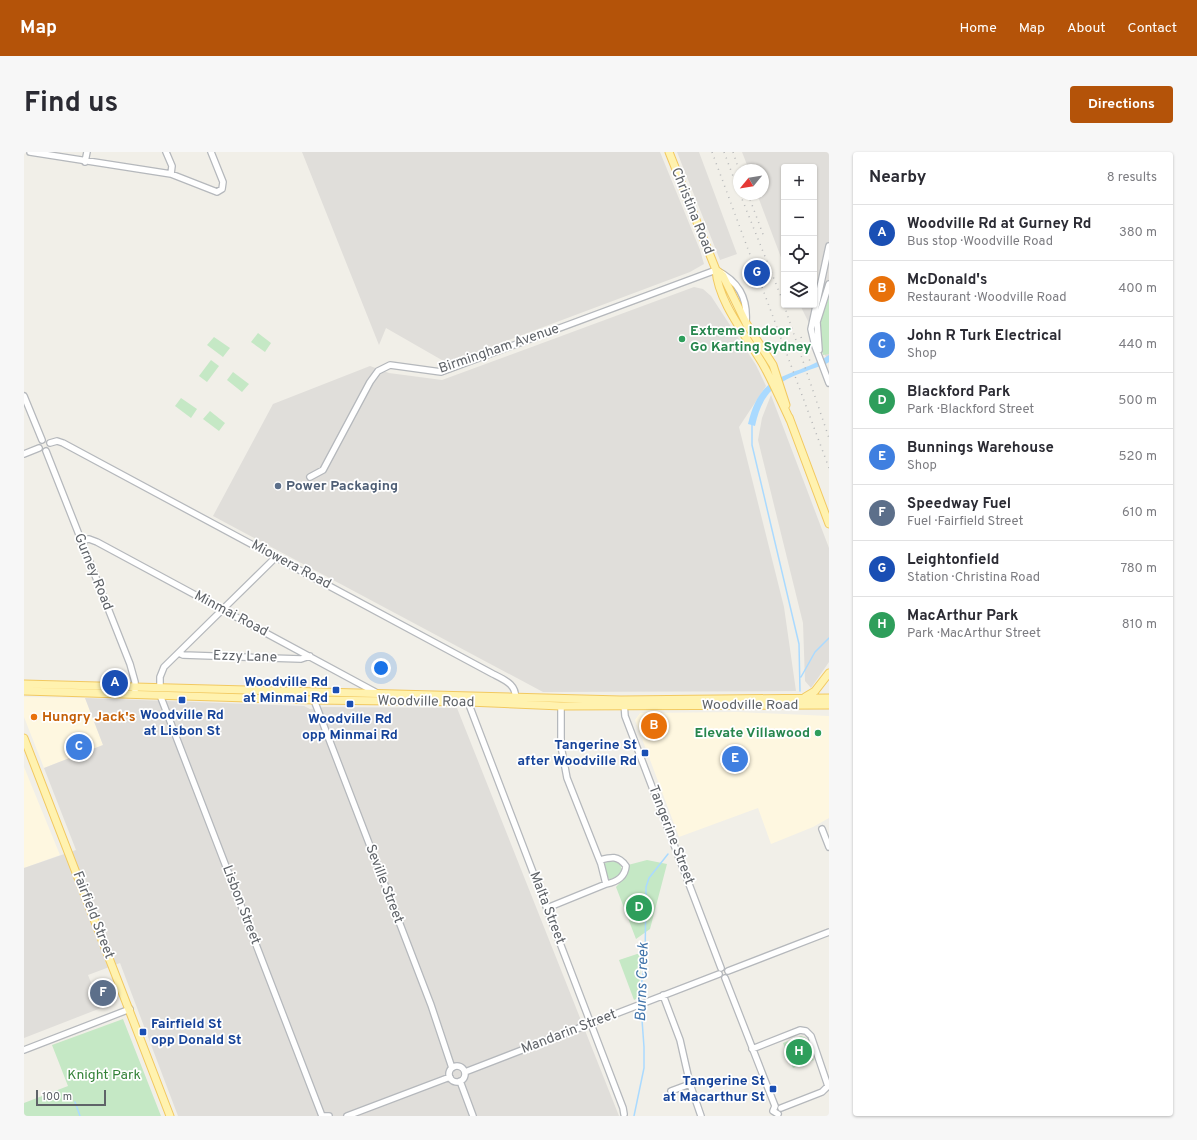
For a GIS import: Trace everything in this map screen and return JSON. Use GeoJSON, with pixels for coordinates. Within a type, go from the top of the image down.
{"type":"FeatureCollection","features":[{"type":"Feature","properties":{"kind":"main road","name":"Christina Road"},"geometry":{"type":"LineString","coordinates":[[669,152],[716,270],[716,279],[728,306],[778,387],[829,524]]}},
{"type":"Feature","properties":{"kind":"main road","name":"Christina Road"},"geometry":{"type":"LineString","coordinates":[[716,270],[723,276],[746,323],[773,365],[774,379]]}},
{"type":"Feature","properties":{"kind":"main road"},"geometry":{"type":"LineString","coordinates":[[799,699],[811,694],[829,673]]}},
{"type":"Feature","properties":{"kind":"main road","name":"Woodville Road"},"geometry":{"type":"LineString","coordinates":[[24,684],[135,691]]}},
{"type":"Feature","properties":{"kind":"main road","name":"Woodville Road"},"geometry":{"type":"LineString","coordinates":[[24,691],[160,691],[516,696],[624,703],[802,706],[829,705]]}},
{"type":"Feature","properties":{"kind":"main road","name":"Woodville Road"},"geometry":{"type":"LineString","coordinates":[[160,691],[314,700],[468,702],[561,706],[829,698]]}},
{"type":"Feature","properties":{"kind":"main road"},"geometry":{"type":"LineString","coordinates":[[802,706],[829,710]]}},
{"type":"Feature","properties":{"kind":"main road","name":"Fairfield Street"},"geometry":{"type":"LineString","coordinates":[[24,738],[130,1009],[170,1116]]}},
{"type":"Feature","properties":{"kind":"street"},"geometry":{"type":"LineString","coordinates":[[30,152],[43,153],[85,162],[171,174],[213,192],[220,191],[223,186],[211,152]]}},
{"type":"Feature","properties":{"kind":"street"},"geometry":{"type":"LineString","coordinates":[[85,162],[87,152]]}},
{"type":"Feature","properties":{"kind":"street"},"geometry":{"type":"LineString","coordinates":[[166,152],[172,166],[171,174]]}},
{"type":"Feature","properties":{"kind":"street"},"geometry":{"type":"LineString","coordinates":[[829,246],[811,325],[813,340],[829,383]]}},
{"type":"Feature","properties":{"kind":"street","name":"Birmingham Avenue"},"geometry":{"type":"LineString","coordinates":[[310,477],[323,470],[370,382],[378,371],[390,365],[440,372],[716,270]]}},
{"type":"Feature","properties":{"kind":"street"},"geometry":{"type":"LineString","coordinates":[[820,359],[817,322],[829,284]]}},
{"type":"Feature","properties":{"kind":"street"},"geometry":{"type":"LineString","coordinates":[[24,396],[42,440],[39,448]]}},
{"type":"Feature","properties":{"kind":"street"},"geometry":{"type":"LineString","coordinates":[[24,454],[39,448],[46,451],[50,447],[50,443],[42,440]]}},
{"type":"Feature","properties":{"kind":"street","name":"Miowera Road"},"geometry":{"type":"LineString","coordinates":[[50,443],[56,441],[63,443],[512,684],[516,696]]}},
{"type":"Feature","properties":{"kind":"street","name":"Gurney Road"},"geometry":{"type":"LineString","coordinates":[[46,451],[80,541],[130,664],[135,691]]}},
{"type":"Feature","properties":{"kind":"street","name":"Minmai Road"},"geometry":{"type":"LineString","coordinates":[[80,541],[89,539],[97,542],[380,694]]}},
{"type":"Feature","properties":{"kind":"street"},"geometry":{"type":"LineString","coordinates":[[160,691],[160,677],[164,666],[276,557]]}},
{"type":"Feature","properties":{"kind":"street","name":"Ezzy Lane"},"geometry":{"type":"LineString","coordinates":[[179,653],[183,655],[301,659],[310,656]]}},
{"type":"Feature","properties":{"kind":"street","name":"Lisbon Street"},"geometry":{"type":"LineString","coordinates":[[160,691],[323,1116]]}},
{"type":"Feature","properties":{"kind":"street"},"geometry":{"type":"LineString","coordinates":[[515,705],[516,696]]}},
{"type":"Feature","properties":{"kind":"street","name":"Seville Street"},"geometry":{"type":"LineString","coordinates":[[314,700],[431,1005],[452,1068]]}},
{"type":"Feature","properties":{"kind":"street","name":"Malta Street"},"geometry":{"type":"LineString","coordinates":[[468,702],[591,1023],[624,1114]]}},
{"type":"Feature","properties":{"kind":"street","name":"Tangerine Street"},"geometry":{"type":"LineString","coordinates":[[624,703],[625,716],[722,968]]}},
{"type":"Feature","properties":{"kind":"street"},"geometry":{"type":"LineString","coordinates":[[561,706],[561,746],[567,778],[600,860],[606,884]]}},
{"type":"Feature","properties":{"kind":"street"},"geometry":{"type":"LineString","coordinates":[[822,829],[829,847]]}},
{"type":"Feature","properties":{"kind":"street"},"geometry":{"type":"LineString","coordinates":[[547,908],[606,884],[615,882],[622,877],[626,866],[621,860],[615,857],[600,860]]}},
{"type":"Feature","properties":{"kind":"street"},"geometry":{"type":"LineString","coordinates":[[728,971],[829,932]]}},
{"type":"Feature","properties":{"kind":"street"},"geometry":{"type":"LineString","coordinates":[[725,978],[721,978],[718,974],[719,970],[725,968],[728,971]]}},
{"type":"Feature","properties":{"kind":"street"},"geometry":{"type":"LineString","coordinates":[[725,978],[728,975],[728,971]]}},
{"type":"Feature","properties":{"kind":"street","name":"Mandarin Street"},"geometry":{"type":"LineString","coordinates":[[465,1072],[718,974]]}},
{"type":"Feature","properties":{"kind":"street"},"geometry":{"type":"LineString","coordinates":[[725,978],[775,1106],[773,1111],[778,1115],[781,1112],[781,1108]]}},
{"type":"Feature","properties":{"kind":"street"},"geometry":{"type":"LineString","coordinates":[[663,995],[680,1040],[690,1084],[701,1116]]}},
{"type":"Feature","properties":{"kind":"street"},"geometry":{"type":"LineString","coordinates":[[24,1050],[130,1009]]}},
{"type":"Feature","properties":{"kind":"street"},"geometry":{"type":"LineString","coordinates":[[752,1049],[799,1030],[806,1031],[811,1036],[828,1086],[822,1092],[781,1108],[775,1106]]}},
{"type":"Feature","properties":{"kind":"street"},"geometry":{"type":"LineString","coordinates":[[460,1066],[465,1072],[464,1078],[460,1081],[455,1081],[450,1077],[450,1071],[452,1068],[460,1066]]}},
{"type":"Feature","properties":{"kind":"street"},"geometry":{"type":"LineString","coordinates":[[347,1116],[450,1077]]}},
{"type":"Feature","properties":{"kind":"street"},"geometry":{"type":"LineString","coordinates":[[460,1081],[473,1116]]}},
{"type":"Feature","properties":{"kind":"street"},"geometry":{"type":"LineString","coordinates":[[671,1091],[690,1084]]}},
{"type":"Feature","properties":{"kind":"street"},"geometry":{"type":"LineString","coordinates":[[323,1116],[329,1116]]}},
{"type":"Feature","properties":{"kind":"shaded area"},"geometry":{"type":"Polygon","coordinates":[[[302,152],[660,152],[700,250],[704,264],[690,272],[447,363],[386,328],[379,345],[302,152]]]}},
{"type":"Feature","properties":{"kind":"shaded area"},"geometry":{"type":"Polygon","coordinates":[[[677,152],[699,152],[737,254],[720,260],[677,152]]]}},
{"type":"Feature","properties":{"kind":"shaded area"},"geometry":{"type":"Polygon","coordinates":[[[742,152],[829,152],[829,363],[802,308],[817,308],[817,164],[781,164],[781,257],[759,200],[769,200],[769,164],[747,164],[742,152]]]}},
{"type":"Feature","properties":{"kind":"shaded area"},"geometry":{"type":"Polygon","coordinates":[[[694,287],[703,289],[711,296],[756,365],[766,386],[739,427],[784,607],[796,691],[543,692],[213,516],[273,404],[370,366],[389,373],[442,380],[694,287]]]}},
{"type":"Feature","properties":{"kind":"shaded area"},"geometry":{"type":"Polygon","coordinates":[[[771,395],[829,548],[829,662],[811,688],[805,681],[803,623],[758,440],[762,418],[771,395]]]}},
{"type":"Feature","properties":{"kind":"shaded area"},"geometry":{"type":"Polygon","coordinates":[[[24,697],[85,698],[103,745],[44,768],[24,717],[24,697]]]}},
{"type":"Feature","properties":{"kind":"shaded area"},"geometry":{"type":"Polygon","coordinates":[[[85,698],[304,706],[310,709],[324,707],[457,708],[619,1116],[178,1116],[120,963],[88,975],[101,1008],[24,1038],[24,868],[76,850],[44,768],[103,745],[85,698]]]}},
{"type":"Feature","properties":{"kind":"shaded area"},"geometry":{"type":"Polygon","coordinates":[[[738,712],[829,716],[829,818],[813,827],[771,844],[758,808],[679,837],[635,720],[640,713],[738,712]]]}},
{"type":"Feature","properties":{"kind":"shaded area"},"geometry":{"type":"Polygon","coordinates":[[[24,767],[60,855],[24,868],[24,767]]]}},
{"type":"Feature","properties":{"kind":"green space"},"geometry":{"type":"Polygon","coordinates":[[[829,298],[829,354],[823,355],[818,332],[822,312],[829,298]]]}},
{"type":"Feature","properties":{"kind":"green space"},"geometry":{"type":"Polygon","coordinates":[[[258,333],[271,343],[265,352],[251,342],[258,333]]]}},
{"type":"Feature","properties":{"kind":"green space"},"geometry":{"type":"Polygon","coordinates":[[[214,337],[230,348],[223,357],[207,345],[214,337]]]}},
{"type":"Feature","properties":{"kind":"green space"},"geometry":{"type":"Polygon","coordinates":[[[211,360],[219,366],[207,382],[199,376],[211,360]]]}},
{"type":"Feature","properties":{"kind":"green space"},"geometry":{"type":"Polygon","coordinates":[[[233,372],[249,384],[242,392],[227,380],[233,372]]]}},
{"type":"Feature","properties":{"kind":"green space"},"geometry":{"type":"Polygon","coordinates":[[[181,398],[197,409],[191,418],[175,406],[181,398]]]}},
{"type":"Feature","properties":{"kind":"green space"},"geometry":{"type":"Polygon","coordinates":[[[210,411],[225,423],[219,431],[203,419],[210,411]]]}},
{"type":"Feature","properties":{"kind":"green space"},"geometry":{"type":"Polygon","coordinates":[[[647,860],[667,864],[650,929],[636,939],[616,887],[627,875],[628,865],[647,860]]]}},
{"type":"Feature","properties":{"kind":"green space"},"geometry":{"type":"Polygon","coordinates":[[[615,861],[620,864],[622,870],[620,875],[609,880],[603,863],[615,861]]]}},
{"type":"Feature","properties":{"kind":"green space"},"geometry":{"type":"Polygon","coordinates":[[[637,954],[642,954],[638,998],[634,1000],[619,960],[637,954]]]}},
{"type":"Feature","properties":{"kind":"green space","name":"Knight Park"},"geometry":{"type":"Polygon","coordinates":[[[123,1019],[161,1116],[24,1116],[24,1103],[68,1086],[52,1045],[123,1019]]]}},
{"type":"Feature","properties":{"kind":"green space"},"geometry":{"type":"Polygon","coordinates":[[[801,1036],[806,1038],[814,1060],[793,1068],[783,1043],[801,1036]]]}},
{"type":"Feature","properties":{"kind":"water"},"geometry":{"type":"Polygon","coordinates":[[[829,355],[829,362],[826,364],[789,378],[771,391],[759,411],[755,426],[748,424],[754,406],[761,393],[770,384],[829,355]]]}},
{"type":"Feature","properties":{"kind":"waterway"},"geometry":{"type":"LineString","coordinates":[[752,423],[752,445],[799,644],[800,691]]}},
{"type":"Feature","properties":{"kind":"waterway"},"geometry":{"type":"LineString","coordinates":[[801,677],[815,652],[829,638]]}},
{"type":"Feature","properties":{"kind":"waterway","name":"Burns Creek"},"geometry":{"type":"LineString","coordinates":[[641,1003],[640,993],[645,961],[646,887],[649,878],[668,854]]}},
{"type":"Feature","properties":{"kind":"waterway","name":"Burns Creek"},"geometry":{"type":"LineString","coordinates":[[634,1116],[644,1068],[641,1006]]}},
{"type":"Feature","properties":{"kind":"waterway"},"geometry":{"type":"LineString","coordinates":[[75,1102],[80,1116]]}},
{"type":"Feature","properties":{"kind":"railway"},"geometry":{"type":"LineString","coordinates":[[712,152],[829,468]]}},
{"type":"Feature","properties":{"kind":"railway"},"geometry":{"type":"LineString","coordinates":[[724,152],[733,176]]}},
{"type":"Feature","properties":{"kind":"railway"},"geometry":{"type":"LineString","coordinates":[[733,152],[737,164]]}},
{"type":"Feature","properties":{"kind":"railway"},"geometry":{"type":"LineString","coordinates":[[742,200],[781,296]]}},
{"type":"Feature","properties":{"kind":"railway"},"geometry":{"type":"LineString","coordinates":[[750,200],[764,237]]}},
{"type":"Feature","properties":{"kind":"railway"},"geometry":{"type":"LineString","coordinates":[[785,308],[829,438]]}},
{"type":"Feature","properties":{"kind":"railway"},"geometry":{"type":"LineString","coordinates":[[801,337],[811,364]]}},
{"type":"Feature","properties":{"kind":"place","name":"Leightonfield"},"geometry":{"type":"Point","coordinates":[757,273]}},
{"type":"Feature","properties":{"kind":"place","name":"Extreme Indoor Go Karting Sydney"},"geometry":{"type":"Point","coordinates":[682,339]}},
{"type":"Feature","properties":{"kind":"place","name":"Power Packaging"},"geometry":{"type":"Point","coordinates":[278,486]}},
{"type":"Feature","properties":{"kind":"place","name":"Woodville Rd at Gurney Rd"},"geometry":{"type":"Point","coordinates":[115,683]}},
{"type":"Feature","properties":{"kind":"place","name":"Woodville Rd at Minmai Rd"},"geometry":{"type":"Point","coordinates":[336,690]}},
{"type":"Feature","properties":{"kind":"place","name":"Woodville Rd at Lisbon St"},"geometry":{"type":"Point","coordinates":[182,700]}},
{"type":"Feature","properties":{"kind":"place","name":"Woodville Rd opp Minmai Rd"},"geometry":{"type":"Point","coordinates":[350,704]}},
{"type":"Feature","properties":{"kind":"place","name":"Hungry Jack's"},"geometry":{"type":"Point","coordinates":[34,717]}},
{"type":"Feature","properties":{"kind":"place","name":"McDonald's"},"geometry":{"type":"Point","coordinates":[654,726]}},
{"type":"Feature","properties":{"kind":"place","name":"Elevate Villawood"},"geometry":{"type":"Point","coordinates":[818,733]}},
{"type":"Feature","properties":{"kind":"place","name":"John R Turk Electrical"},"geometry":{"type":"Point","coordinates":[79,747]}},
{"type":"Feature","properties":{"kind":"place","name":"Tangerine St after Woodville Rd"},"geometry":{"type":"Point","coordinates":[645,753]}},
{"type":"Feature","properties":{"kind":"place","name":"Bunnings Warehouse"},"geometry":{"type":"Point","coordinates":[735,759]}},
{"type":"Feature","properties":{"kind":"place","name":"Blackford Park"},"geometry":{"type":"Point","coordinates":[639,908]}},
{"type":"Feature","properties":{"kind":"place","name":"Speedway Fuel"},"geometry":{"type":"Point","coordinates":[103,993]}},
{"type":"Feature","properties":{"kind":"place","name":"Fairfield St opp Donald St"},"geometry":{"type":"Point","coordinates":[143,1032]}},
{"type":"Feature","properties":{"kind":"place","name":"MacArthur Park"},"geometry":{"type":"Point","coordinates":[799,1052]}},
{"type":"Feature","properties":{"kind":"place","name":"Tangerine St at Macarthur St"},"geometry":{"type":"Point","coordinates":[773,1089]}}]}
